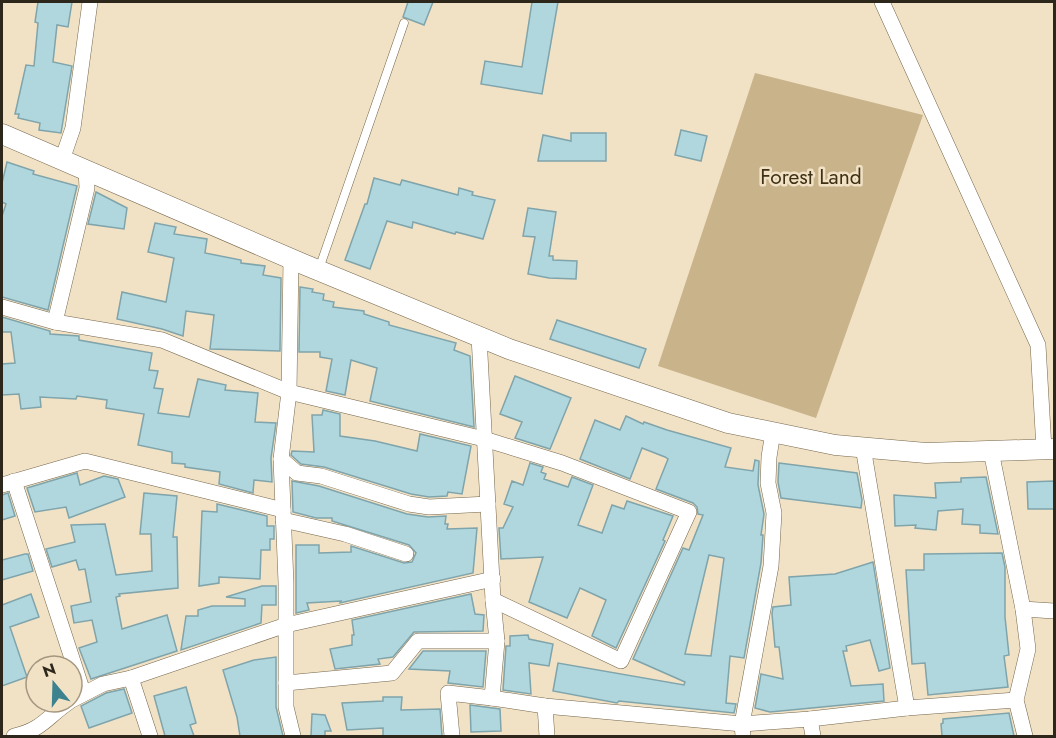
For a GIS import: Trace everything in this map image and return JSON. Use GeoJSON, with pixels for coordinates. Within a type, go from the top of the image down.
{"type":"FeatureCollection","features":[{"type":"Feature","properties":{"kind":"street"},"geometry":{"type":"LineString","coordinates":[[62,160],[73,128],[90,2]]}},
{"type":"Feature","properties":{"kind":"street"},"geometry":{"type":"LineString","coordinates":[[2,134],[291,259],[509,349],[728,423],[835,445],[926,453],[1049,449],[1038,345],[882,2]]}},
{"type":"Feature","properties":{"kind":"street"},"geometry":{"type":"LineString","coordinates":[[55,322],[87,188],[86,170]]}},
{"type":"Feature","properties":{"kind":"street"},"geometry":{"type":"LineString","coordinates":[[291,259],[289,392],[281,459],[286,707],[293,736]]}},
{"type":"Feature","properties":{"kind":"street"},"geometry":{"type":"LineString","coordinates":[[2,308],[55,322],[162,340],[289,392],[484,440],[562,464],[688,512],[621,661],[493,600]]}},
{"type":"Feature","properties":{"kind":"street"},"geometry":{"type":"LineString","coordinates":[[479,336],[497,641],[492,698]]}},
{"type":"Feature","properties":{"kind":"street"},"geometry":{"type":"LineString","coordinates":[[743,730],[771,566],[774,513],[768,483],[773,432]]}},
{"type":"Feature","properties":{"kind":"street"},"geometry":{"type":"LineString","coordinates":[[862,447],[907,708]]}},
{"type":"Feature","properties":{"kind":"street"},"geometry":{"type":"LineString","coordinates":[[991,451],[1023,609],[1028,649],[1016,700],[1026,736]]}},
{"type":"Feature","properties":{"kind":"street"},"geometry":{"type":"LineString","coordinates":[[281,459],[297,473],[321,476],[409,504],[429,507],[488,504]]}},
{"type":"Feature","properties":{"kind":"street"},"geometry":{"type":"LineString","coordinates":[[61,654],[8,483],[85,461],[283,515],[406,554]]}},
{"type":"Feature","properties":{"kind":"street"},"geometry":{"type":"LineString","coordinates":[[84,694],[103,684],[131,678],[286,625],[493,579]]}},
{"type":"Feature","properties":{"kind":"street"},"geometry":{"type":"LineString","coordinates":[[1023,609],[1054,611]]}},
{"type":"Feature","properties":{"kind":"street"},"geometry":{"type":"LineString","coordinates":[[286,683],[392,673],[418,641],[497,641]]}},
{"type":"Feature","properties":{"kind":"street"},"geometry":{"type":"LineString","coordinates":[[131,678],[150,736]]}},
{"type":"Feature","properties":{"kind":"street"},"geometry":{"type":"LineString","coordinates":[[452,736],[448,693],[743,730],[810,719],[907,708],[1016,700]]}},
{"type":"Feature","properties":{"kind":"street"},"geometry":{"type":"LineString","coordinates":[[545,706],[547,736]]}},
{"type":"Feature","properties":{"kind":"street"},"geometry":{"type":"LineString","coordinates":[[14,736],[28,733],[44,724],[53,714]]}},
{"type":"Feature","properties":{"kind":"street"},"geometry":{"type":"LineString","coordinates":[[810,719],[813,736]]}},
{"type":"Feature","properties":{"kind":"lane"},"geometry":{"type":"LineString","coordinates":[[318,270],[404,23]]}},
{"type":"Feature","properties":{"kind":"green space","name":"Forest Land"},"geometry":{"type":"Polygon","coordinates":[[[755,73],[923,115],[816,418],[658,366],[755,73]]]}},
{"type":"Feature","properties":{"kind":"building"},"geometry":{"type":"Polygon","coordinates":[[[38,2],[72,2],[68,27],[57,25],[53,62],[72,66],[61,133],[39,130],[40,123],[18,118],[19,114],[15,114],[26,65],[34,66],[38,2]]]}},
{"type":"Feature","properties":{"kind":"building"},"geometry":{"type":"Polygon","coordinates":[[[408,2],[433,2],[424,25],[403,17],[408,2]]]}},
{"type":"Feature","properties":{"kind":"building"},"geometry":{"type":"Polygon","coordinates":[[[532,2],[558,2],[542,94],[481,84],[485,61],[522,67],[532,2]]]}},
{"type":"Feature","properties":{"kind":"building"},"geometry":{"type":"Polygon","coordinates":[[[681,130],[707,136],[701,161],[675,155],[681,130]]]}},
{"type":"Feature","properties":{"kind":"building"},"geometry":{"type":"Polygon","coordinates":[[[571,133],[606,133],[606,161],[538,161],[543,135],[571,141],[571,133]]]}},
{"type":"Feature","properties":{"kind":"building"},"geometry":{"type":"Polygon","coordinates":[[[7,162],[34,171],[33,174],[77,186],[48,310],[2,297],[2,216],[6,204],[2,202],[2,183],[7,162]]]}},
{"type":"Feature","properties":{"kind":"building"},"geometry":{"type":"Polygon","coordinates":[[[374,178],[400,185],[402,180],[458,195],[459,188],[473,192],[472,195],[495,200],[483,239],[413,222],[412,228],[387,221],[370,269],[345,260],[365,204],[367,204],[374,178]]]}},
{"type":"Feature","properties":{"kind":"building"},"geometry":{"type":"Polygon","coordinates":[[[96,192],[127,208],[124,229],[88,224],[96,192]]]}},
{"type":"Feature","properties":{"kind":"building"},"geometry":{"type":"Polygon","coordinates":[[[528,208],[556,212],[549,256],[553,256],[553,260],[577,261],[576,279],[549,278],[528,274],[535,237],[523,236],[528,208]]]}},
{"type":"Feature","properties":{"kind":"building"},"geometry":{"type":"Polygon","coordinates":[[[155,223],[176,227],[174,234],[207,239],[205,253],[241,260],[241,263],[265,266],[263,275],[281,278],[280,351],[210,349],[214,315],[186,311],[183,336],[117,319],[122,292],[166,302],[174,258],[148,252],[155,223]]]}},
{"type":"Feature","properties":{"kind":"building"},"geometry":{"type":"Polygon","coordinates":[[[300,287],[324,294],[323,300],[334,302],[333,307],[364,311],[364,314],[389,322],[389,325],[456,343],[454,350],[470,356],[474,427],[370,401],[377,368],[351,360],[345,395],[326,391],[332,359],[320,357],[320,352],[299,352],[300,287]]]}},
{"type":"Feature","properties":{"kind":"building"},"geometry":{"type":"Polygon","coordinates":[[[2,317],[50,331],[50,334],[79,336],[79,340],[152,353],[149,370],[158,371],[154,388],[163,389],[158,413],[189,417],[198,379],[226,385],[225,390],[258,393],[255,422],[276,423],[271,458],[272,482],[254,480],[253,493],[219,484],[220,472],[172,463],[172,452],[138,445],[144,414],[106,408],[107,400],[77,396],[76,399],[40,397],[41,407],[21,409],[19,394],[2,395],[2,364],[15,363],[11,332],[2,332],[2,317]]]}},
{"type":"Feature","properties":{"kind":"building"},"geometry":{"type":"Polygon","coordinates":[[[557,320],[646,349],[639,368],[550,339],[557,320]]]}},
{"type":"Feature","properties":{"kind":"building"},"geometry":{"type":"Polygon","coordinates":[[[515,376],[571,398],[550,449],[515,438],[522,422],[500,414],[515,376]]]}},
{"type":"Feature","properties":{"kind":"building"},"geometry":{"type":"Polygon","coordinates":[[[323,410],[340,414],[340,436],[417,451],[420,434],[471,446],[462,494],[448,492],[447,496],[429,497],[411,494],[324,467],[301,464],[291,455],[292,451],[314,452],[312,415],[322,415],[323,410]]]}},
{"type":"Feature","properties":{"kind":"building"},"geometry":{"type":"Polygon","coordinates":[[[626,416],[643,424],[644,422],[731,448],[725,467],[753,471],[755,460],[759,461],[758,485],[764,514],[761,563],[744,658],[730,656],[726,703],[736,704],[734,713],[619,701],[617,703],[553,691],[558,663],[684,685],[685,682],[633,659],[683,548],[689,550],[703,515],[698,514],[697,507],[693,503],[656,489],[668,459],[665,457],[642,448],[630,479],[580,459],[595,420],[620,430],[626,416]],[[709,555],[685,654],[711,656],[724,558],[709,555]]]}},
{"type":"Feature","properties":{"kind":"building"},"geometry":{"type":"Polygon","coordinates":[[[530,463],[543,467],[541,472],[546,474],[544,479],[568,487],[572,477],[593,485],[578,525],[602,533],[612,505],[624,509],[627,501],[673,516],[663,540],[665,541],[616,648],[592,636],[606,600],[580,588],[567,618],[529,602],[543,557],[501,559],[499,528],[503,528],[513,507],[504,504],[512,481],[523,485],[530,463]]]}},
{"type":"Feature","properties":{"kind":"building"},"geometry":{"type":"Polygon","coordinates":[[[779,463],[857,473],[862,500],[861,508],[781,498],[778,482],[779,463]]]}},
{"type":"Feature","properties":{"kind":"building"},"geometry":{"type":"Polygon","coordinates":[[[77,473],[80,485],[104,476],[118,479],[125,497],[69,518],[66,507],[35,512],[27,488],[77,473]]]}},
{"type":"Feature","properties":{"kind":"building"},"geometry":{"type":"Polygon","coordinates":[[[986,477],[998,534],[980,533],[980,525],[962,524],[963,509],[938,511],[936,530],[915,528],[916,525],[895,526],[894,495],[936,498],[935,483],[961,482],[961,478],[986,477]]]}},
{"type":"Feature","properties":{"kind":"building"},"geometry":{"type":"Polygon","coordinates":[[[292,481],[319,486],[407,514],[428,517],[446,516],[447,529],[477,528],[473,573],[340,603],[341,601],[307,603],[309,610],[296,613],[296,545],[319,545],[319,553],[351,552],[351,546],[404,563],[412,562],[416,553],[409,545],[332,521],[332,518],[316,518],[293,512],[292,481]]]}},
{"type":"Feature","properties":{"kind":"building"},"geometry":{"type":"Polygon","coordinates":[[[1054,481],[1054,509],[1028,509],[1027,482],[1054,481]]]}},
{"type":"Feature","properties":{"kind":"building"},"geometry":{"type":"Polygon","coordinates":[[[8,493],[15,516],[2,520],[2,495],[8,493]]]}},
{"type":"Feature","properties":{"kind":"building"},"geometry":{"type":"Polygon","coordinates":[[[144,493],[177,496],[173,537],[177,537],[178,588],[119,594],[120,596],[116,597],[122,629],[167,615],[177,651],[91,679],[84,661],[84,654],[81,654],[79,648],[97,642],[92,620],[74,623],[71,606],[91,602],[85,569],[79,570],[76,560],[52,567],[46,549],[75,542],[71,525],[105,524],[116,575],[152,571],[151,534],[140,534],[144,493]]]}},
{"type":"Feature","properties":{"kind":"building"},"geometry":{"type":"Polygon","coordinates":[[[217,504],[267,516],[267,526],[274,526],[274,539],[270,539],[270,550],[261,550],[260,579],[219,577],[219,583],[199,586],[202,511],[217,512],[217,504]]]}},
{"type":"Feature","properties":{"kind":"building"},"geometry":{"type":"Polygon","coordinates":[[[1002,553],[1005,567],[1005,617],[1009,655],[1004,656],[1008,687],[928,695],[925,663],[912,664],[906,570],[924,570],[924,554],[1002,553]]]}},
{"type":"Feature","properties":{"kind":"building"},"geometry":{"type":"Polygon","coordinates":[[[28,554],[33,571],[2,580],[2,560],[28,554]]]}},
{"type":"Feature","properties":{"kind":"building"},"geometry":{"type":"Polygon","coordinates":[[[873,562],[890,668],[879,671],[870,640],[846,646],[847,651],[843,651],[851,686],[883,684],[884,701],[770,712],[755,708],[761,674],[783,679],[779,647],[775,647],[772,614],[773,607],[791,605],[789,577],[835,574],[873,562]]]}},
{"type":"Feature","properties":{"kind":"building"},"geometry":{"type":"Polygon","coordinates":[[[262,586],[276,586],[276,605],[262,605],[261,623],[181,650],[186,616],[198,616],[198,610],[212,606],[245,606],[245,599],[226,597],[262,586]]]}},
{"type":"Feature","properties":{"kind":"building"},"geometry":{"type":"Polygon","coordinates":[[[31,594],[39,617],[10,627],[24,668],[24,678],[2,686],[2,605],[31,594]]]}},
{"type":"Feature","properties":{"kind":"building"},"geometry":{"type":"Polygon","coordinates":[[[471,594],[475,614],[484,615],[483,631],[414,632],[393,657],[378,659],[380,664],[335,669],[330,649],[352,645],[352,635],[354,635],[352,620],[471,594]]]}},
{"type":"Feature","properties":{"kind":"building"},"geometry":{"type":"Polygon","coordinates":[[[528,635],[529,639],[553,644],[549,666],[529,663],[531,694],[503,690],[506,646],[510,646],[510,636],[528,635]]]}},
{"type":"Feature","properties":{"kind":"building"},"geometry":{"type":"Polygon","coordinates":[[[423,651],[486,651],[483,687],[448,683],[450,671],[409,669],[423,651]]]}},
{"type":"Feature","properties":{"kind":"building"},"geometry":{"type":"Polygon","coordinates":[[[276,657],[276,707],[283,736],[240,736],[237,717],[223,670],[254,660],[276,657]]]}},
{"type":"Feature","properties":{"kind":"building"},"geometry":{"type":"Polygon","coordinates":[[[186,687],[196,723],[190,725],[194,736],[165,736],[154,696],[186,687]]]}},
{"type":"Feature","properties":{"kind":"building"},"geometry":{"type":"Polygon","coordinates":[[[124,689],[132,713],[89,728],[84,714],[84,704],[106,693],[124,689]]]}},
{"type":"Feature","properties":{"kind":"building"},"geometry":{"type":"Polygon","coordinates":[[[383,697],[402,697],[401,710],[440,709],[442,736],[383,736],[383,728],[347,730],[342,703],[383,701],[383,697]]]}},
{"type":"Feature","properties":{"kind":"building"},"geometry":{"type":"Polygon","coordinates":[[[470,705],[500,709],[501,731],[471,732],[470,705]]]}},
{"type":"Feature","properties":{"kind":"building"},"geometry":{"type":"Polygon","coordinates":[[[1009,713],[1014,736],[942,736],[943,719],[1009,713]]]}},
{"type":"Feature","properties":{"kind":"building"},"geometry":{"type":"Polygon","coordinates":[[[312,714],[325,715],[331,731],[325,731],[325,736],[311,736],[312,714]]]}}]}
